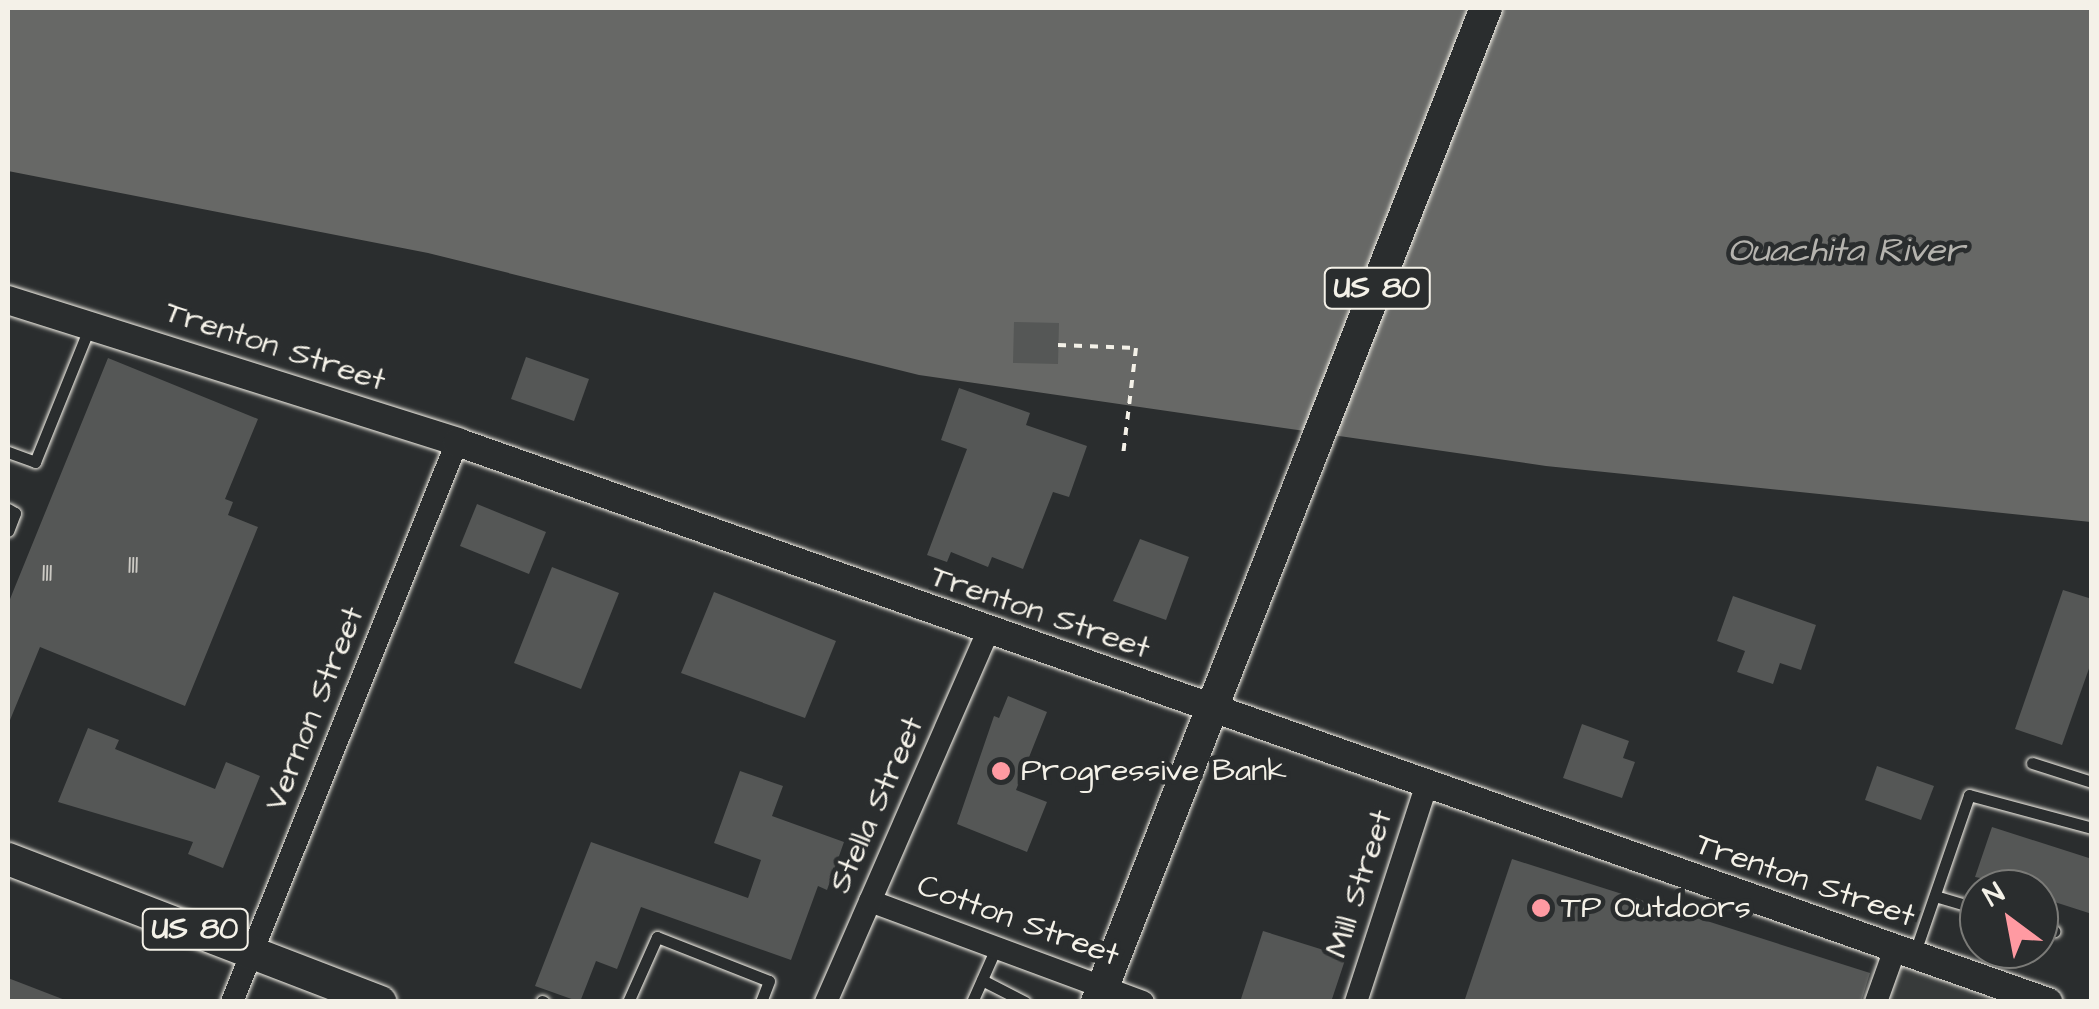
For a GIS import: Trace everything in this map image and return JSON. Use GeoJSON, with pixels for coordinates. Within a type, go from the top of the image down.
{"type":"FeatureCollection","features":[{"type":"Feature","properties":{"kind":"main road","name":"US 80"},"geometry":{"type":"LineString","coordinates":[[1100,994],[1486,8]]}},
{"type":"Feature","properties":{"kind":"main road","name":"US 80"},"geometry":{"type":"LineString","coordinates":[[8,859],[380,1002]]}},
{"type":"Feature","properties":{"kind":"street","name":"Trenton Street"},"geometry":{"type":"LineString","coordinates":[[8,300],[457,442],[986,633],[1212,708],[1426,787],[2048,1002]]}},
{"type":"Feature","properties":{"kind":"street","name":"Vernon Street"},"geometry":{"type":"LineString","coordinates":[[232,1002],[457,442]]}},
{"type":"Feature","properties":{"kind":"street","name":"Stella Street"},"geometry":{"type":"LineString","coordinates":[[826,1002],[986,633]]}},
{"type":"Feature","properties":{"kind":"street","name":"Mill Street"},"geometry":{"type":"LineString","coordinates":[[1356,1002],[1426,787]]}},
{"type":"Feature","properties":{"kind":"street","name":"Cotton Street"},"geometry":{"type":"LineString","coordinates":[[870,902],[996,948],[1100,994],[1143,1002]]}},
{"type":"Feature","properties":{"kind":"street"},"geometry":{"type":"LineString","coordinates":[[1876,1002],[1905,952]]}},
{"type":"Feature","properties":{"kind":"lane"},"geometry":{"type":"LineString","coordinates":[[8,452],[35,462],[90,326]]}},
{"type":"Feature","properties":{"kind":"lane"},"geometry":{"type":"LineString","coordinates":[[8,531],[11,511]]}},
{"type":"Feature","properties":{"kind":"lane"},"geometry":{"type":"LineString","coordinates":[[2032,763],[2092,782]]}},
{"type":"Feature","properties":{"kind":"lane"},"geometry":{"type":"LineString","coordinates":[[1905,952],[1935,896],[1969,795],[2092,828]]}},
{"type":"Feature","properties":{"kind":"lane"},"geometry":{"type":"LineString","coordinates":[[1935,896],[1959,903]]}},
{"type":"Feature","properties":{"kind":"lane"},"geometry":{"type":"LineString","coordinates":[[628,1002],[658,938],[770,980],[760,1002]]}},
{"type":"Feature","properties":{"kind":"lane"},"geometry":{"type":"LineString","coordinates":[[972,1002],[996,948]]}},
{"type":"Feature","properties":{"kind":"lane"},"geometry":{"type":"LineString","coordinates":[[982,980],[1025,1002]]}},
{"type":"Feature","properties":{"kind":"path"},"geometry":{"type":"LineString","coordinates":[[1058,345],[1136,348],[1123,456]]}},
{"type":"Feature","properties":{"kind":"shaded area"},"geometry":{"type":"Polygon","coordinates":[[[1895,949],[2048,1002],[1876,1002],[1895,949]]]}},
{"type":"Feature","properties":{"kind":"water","name":"Ouachita River"},"geometry":{"type":"Polygon","coordinates":[[[8,8],[2091,8],[2091,522],[1546,466],[919,375],[428,253],[8,171],[8,8]]]}},
{"type":"Feature","properties":{"kind":"building"},"geometry":{"type":"Polygon","coordinates":[[[1014,322],[1059,323],[1058,364],[1013,363],[1014,322]]]}},
{"type":"Feature","properties":{"kind":"building"},"geometry":{"type":"Polygon","coordinates":[[[526,357],[589,379],[574,421],[511,399],[526,357]]]}},
{"type":"Feature","properties":{"kind":"building"},"geometry":{"type":"Polygon","coordinates":[[[108,358],[258,419],[225,499],[233,502],[228,515],[258,527],[185,706],[40,647],[8,725],[8,604],[108,358]]]}},
{"type":"Feature","properties":{"kind":"building"},"geometry":{"type":"Polygon","coordinates":[[[959,388],[1030,413],[1026,425],[1087,446],[1069,497],[1053,492],[1023,569],[992,557],[988,567],[951,552],[947,562],[927,555],[967,449],[941,440],[959,388]]]}},
{"type":"Feature","properties":{"kind":"building"},"geometry":{"type":"Polygon","coordinates":[[[477,504],[546,532],[529,574],[460,546],[477,504]]]}},
{"type":"Feature","properties":{"kind":"building"},"geometry":{"type":"Polygon","coordinates":[[[1140,539],[1189,557],[1166,620],[1113,601],[1140,539]]]}},
{"type":"Feature","properties":{"kind":"building"},"geometry":{"type":"Polygon","coordinates":[[[552,567],[619,593],[581,689],[514,663],[552,567]]]}},
{"type":"Feature","properties":{"kind":"building"},"geometry":{"type":"Polygon","coordinates":[[[2063,590],[2092,599],[2092,660],[2062,745],[2015,729],[2063,590]]]}},
{"type":"Feature","properties":{"kind":"building"},"geometry":{"type":"Polygon","coordinates":[[[714,592],[836,641],[805,718],[681,673],[714,592]]]}},
{"type":"Feature","properties":{"kind":"building"},"geometry":{"type":"Polygon","coordinates":[[[1733,596],[1816,625],[1801,670],[1780,663],[1773,684],[1737,672],[1745,651],[1717,641],[1733,596]]]}},
{"type":"Feature","properties":{"kind":"building","name":"Progressive Bank"},"geometry":{"type":"Polygon","coordinates":[[[1008,696],[1047,712],[1016,790],[1047,802],[1027,852],[957,824],[994,716],[999,718],[1008,696]]]}},
{"type":"Feature","properties":{"kind":"building"},"geometry":{"type":"Polygon","coordinates":[[[1582,724],[1629,741],[1623,758],[1635,762],[1622,798],[1563,778],[1582,724]]]}},
{"type":"Feature","properties":{"kind":"building"},"geometry":{"type":"Polygon","coordinates":[[[88,728],[119,740],[115,749],[215,789],[226,762],[260,776],[223,868],[188,854],[193,842],[58,802],[88,728]]]}},
{"type":"Feature","properties":{"kind":"building"},"geometry":{"type":"Polygon","coordinates":[[[1877,766],[1934,786],[1921,820],[1865,800],[1877,766]]]}},
{"type":"Feature","properties":{"kind":"building"},"geometry":{"type":"Polygon","coordinates":[[[740,771],[783,786],[772,816],[844,842],[827,890],[818,886],[791,960],[641,907],[617,969],[596,961],[580,1002],[535,986],[591,842],[748,898],[761,860],[714,843],[740,771]]]}},
{"type":"Feature","properties":{"kind":"building"},"geometry":{"type":"Polygon","coordinates":[[[1992,827],[2092,859],[2092,914],[2059,903],[2059,869],[1978,869],[1992,827]]]}},
{"type":"Feature","properties":{"kind":"building"},"geometry":{"type":"Polygon","coordinates":[[[1512,859],[1870,973],[1861,1002],[1464,1002],[1512,859]]]}},
{"type":"Feature","properties":{"kind":"building"},"geometry":{"type":"Polygon","coordinates":[[[1263,931],[1346,957],[1331,1002],[1240,1002],[1263,931]]]}},
{"type":"Feature","properties":{"kind":"building"},"geometry":{"type":"Polygon","coordinates":[[[8,978],[65,1000],[65,1002],[8,1002],[8,978]]]}},
{"type":"Feature","properties":{"kind":"place","name":"Progressive Bank"},"geometry":{"type":"Point","coordinates":[1001,771]}},
{"type":"Feature","properties":{"kind":"place","name":"TP Outdoors"},"geometry":{"type":"Point","coordinates":[1541,908]}}]}
